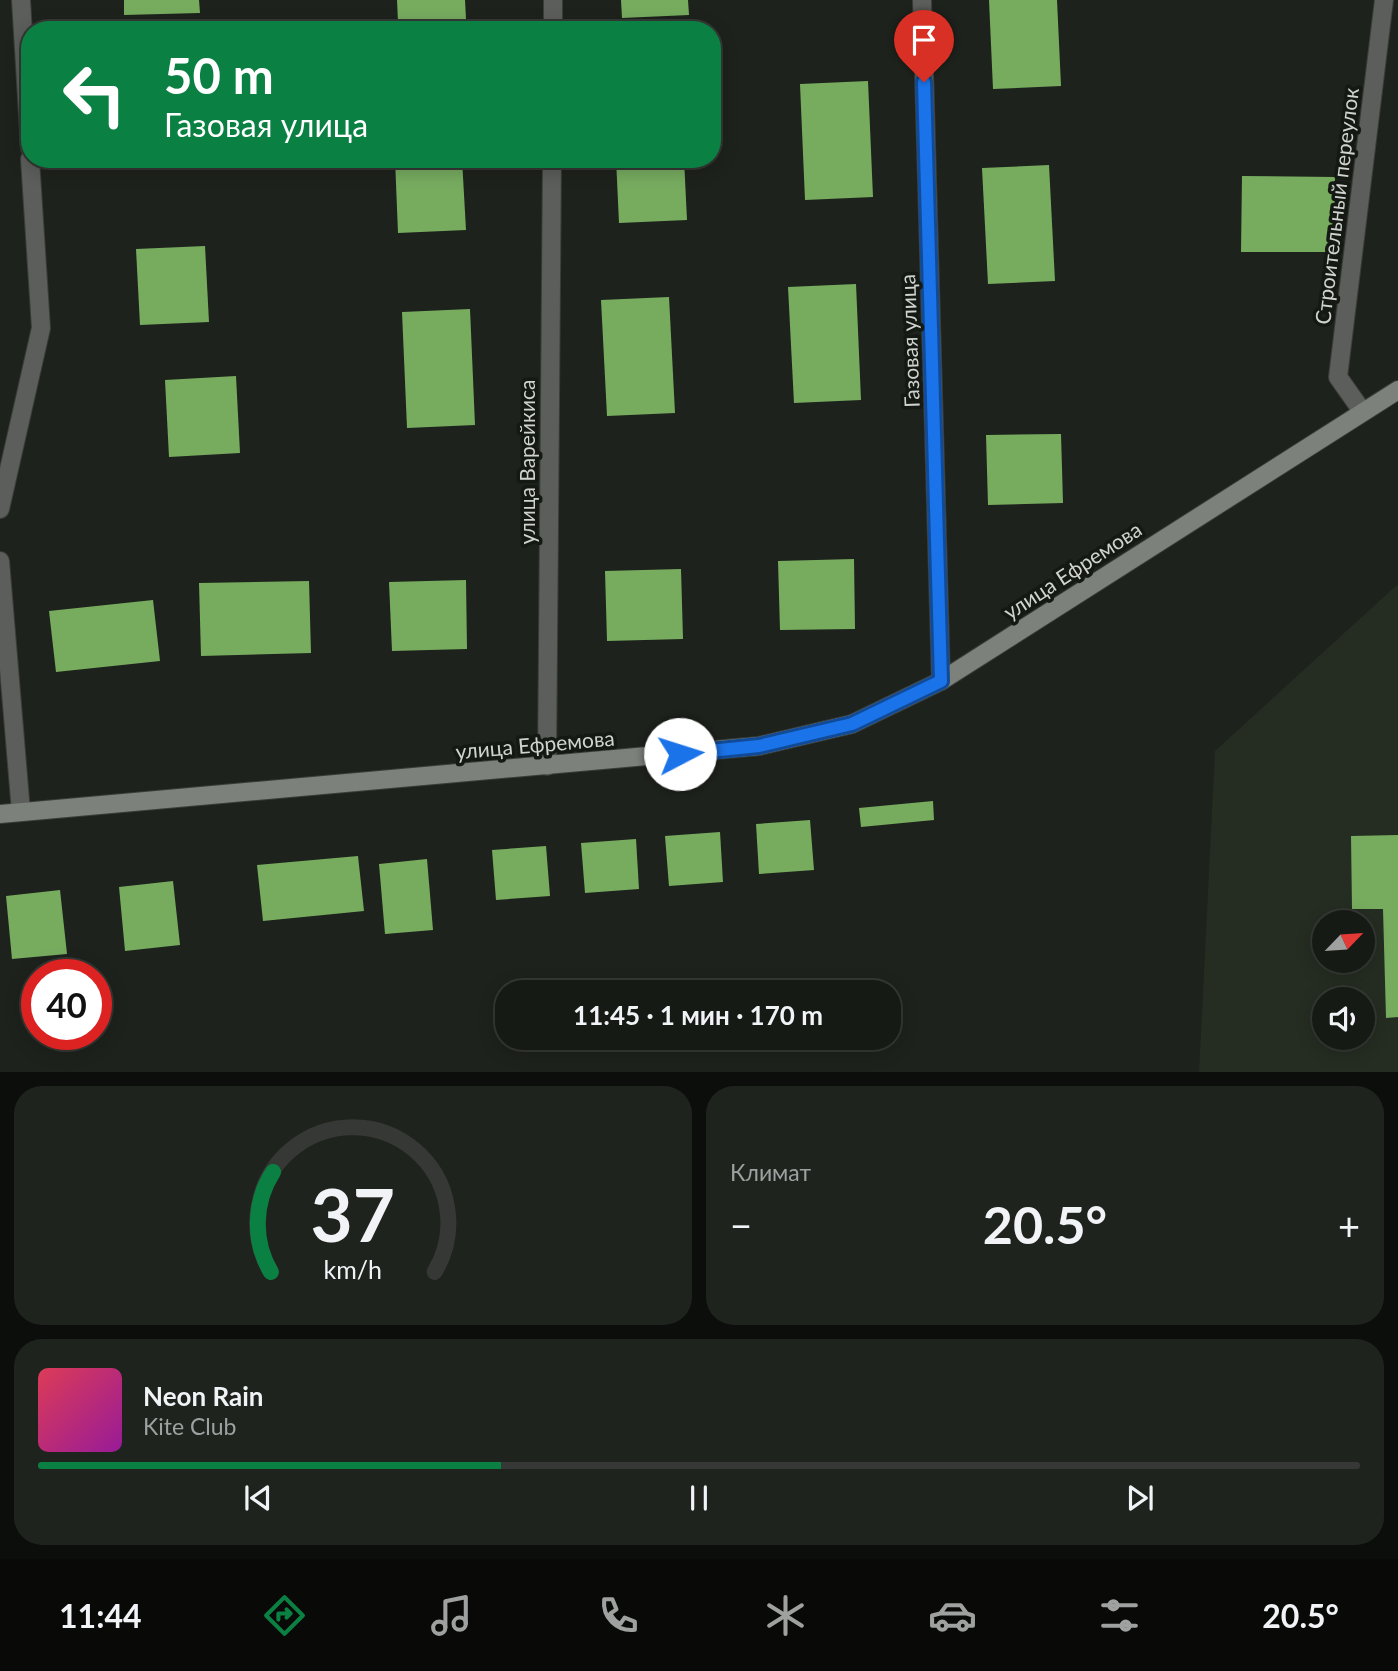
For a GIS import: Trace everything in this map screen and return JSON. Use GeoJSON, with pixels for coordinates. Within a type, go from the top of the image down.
{"type":"FeatureCollection","features":[{"type":"Feature","properties":{"kind":"street"},"geometry":{"type":"LineString","coordinates":[[21,0],[22,21]]}},
{"type":"Feature","properties":{"kind":"street"},"geometry":{"type":"LineString","coordinates":[[552,21],[553,0]]}},
{"type":"Feature","properties":{"kind":"street","name":"Газовая улица"},"geometry":{"type":"LineString","coordinates":[[922,0],[941,681]]}},
{"type":"Feature","properties":{"kind":"street","name":"Строительный переулок"},"geometry":{"type":"LineString","coordinates":[[1362,411],[1338,376],[1384,0]]}},
{"type":"Feature","properties":{"kind":"street"},"geometry":{"type":"LineString","coordinates":[[0,509],[41,328],[31,168]]}},
{"type":"Feature","properties":{"kind":"street","name":"улица Варейкиса"},"geometry":{"type":"LineString","coordinates":[[547,766],[552,168]]}},
{"type":"Feature","properties":{"kind":"street","name":"улица Ефремова"},"geometry":{"type":"LineString","coordinates":[[0,814],[759,746],[852,724],[941,681],[1398,390]]}},
{"type":"Feature","properties":{"kind":"street"},"geometry":{"type":"LineString","coordinates":[[0,561],[21,812]]}},
{"type":"Feature","properties":{"kind":"shaded area"},"geometry":{"type":"Polygon","coordinates":[[[1398,584],[1398,1072],[1199,1072],[1215,751],[1398,584]]]}},
{"type":"Feature","properties":{"kind":"building"},"geometry":{"type":"Polygon","coordinates":[[[124,0],[199,0],[200,13],[124,15],[124,0]]]}},
{"type":"Feature","properties":{"kind":"building"},"geometry":{"type":"Polygon","coordinates":[[[397,0],[465,0],[466,19],[398,21],[397,0]]]}},
{"type":"Feature","properties":{"kind":"building"},"geometry":{"type":"Polygon","coordinates":[[[621,0],[688,0],[689,15],[622,18],[621,0]]]}},
{"type":"Feature","properties":{"kind":"building"},"geometry":{"type":"Polygon","coordinates":[[[989,0],[1057,0],[1061,86],[993,89],[989,0]]]}},
{"type":"Feature","properties":{"kind":"building"},"geometry":{"type":"Polygon","coordinates":[[[868,81],[873,197],[805,200],[800,84],[868,81]]]}},
{"type":"Feature","properties":{"kind":"building"},"geometry":{"type":"Polygon","coordinates":[[[1049,165],[1055,281],[988,284],[982,168],[1049,165]]]}},
{"type":"Feature","properties":{"kind":"building"},"geometry":{"type":"Polygon","coordinates":[[[395,168],[463,168],[466,230],[398,233],[395,168]]]}},
{"type":"Feature","properties":{"kind":"building"},"geometry":{"type":"Polygon","coordinates":[[[616,168],[684,168],[687,220],[619,223],[616,168]]]}},
{"type":"Feature","properties":{"kind":"building"},"geometry":{"type":"Polygon","coordinates":[[[1242,176],[1335,177],[1334,252],[1241,252],[1242,176]]]}},
{"type":"Feature","properties":{"kind":"building"},"geometry":{"type":"Polygon","coordinates":[[[205,246],[209,322],[140,325],[136,249],[205,246]]]}},
{"type":"Feature","properties":{"kind":"building"},"geometry":{"type":"Polygon","coordinates":[[[856,284],[861,400],[794,403],[788,287],[856,284]]]}},
{"type":"Feature","properties":{"kind":"building"},"geometry":{"type":"Polygon","coordinates":[[[669,297],[675,413],[607,416],[601,300],[669,297]]]}},
{"type":"Feature","properties":{"kind":"building"},"geometry":{"type":"Polygon","coordinates":[[[470,309],[475,425],[407,428],[402,312],[470,309]]]}},
{"type":"Feature","properties":{"kind":"building"},"geometry":{"type":"Polygon","coordinates":[[[236,376],[240,453],[169,457],[165,380],[236,376]]]}},
{"type":"Feature","properties":{"kind":"building"},"geometry":{"type":"Polygon","coordinates":[[[1061,434],[1063,503],[988,505],[986,435],[1061,434]]]}},
{"type":"Feature","properties":{"kind":"building"},"geometry":{"type":"Polygon","coordinates":[[[854,559],[855,629],[780,630],[778,561],[854,559]]]}},
{"type":"Feature","properties":{"kind":"building"},"geometry":{"type":"Polygon","coordinates":[[[681,569],[683,639],[607,641],[605,571],[681,569]]]}},
{"type":"Feature","properties":{"kind":"building"},"geometry":{"type":"Polygon","coordinates":[[[466,580],[467,649],[392,651],[389,582],[466,580]]]}},
{"type":"Feature","properties":{"kind":"building"},"geometry":{"type":"Polygon","coordinates":[[[309,581],[311,653],[201,656],[199,583],[309,581]]]}},
{"type":"Feature","properties":{"kind":"building"},"geometry":{"type":"Polygon","coordinates":[[[153,600],[160,661],[56,672],[49,611],[153,600]]]}},
{"type":"Feature","properties":{"kind":"building"},"geometry":{"type":"Polygon","coordinates":[[[933,801],[934,820],[861,827],[859,808],[933,801]]]}},
{"type":"Feature","properties":{"kind":"building"},"geometry":{"type":"Polygon","coordinates":[[[810,820],[814,870],[759,874],[756,824],[810,820]]]}},
{"type":"Feature","properties":{"kind":"building"},"geometry":{"type":"Polygon","coordinates":[[[720,832],[723,882],[669,886],[665,836],[720,832]]]}},
{"type":"Feature","properties":{"kind":"building"},"geometry":{"type":"Polygon","coordinates":[[[1398,835],[1398,1017],[1386,1018],[1383,909],[1352,909],[1351,836],[1398,835]]]}},
{"type":"Feature","properties":{"kind":"building"},"geometry":{"type":"Polygon","coordinates":[[[636,839],[639,889],[585,893],[581,843],[636,839]]]}},
{"type":"Feature","properties":{"kind":"building"},"geometry":{"type":"Polygon","coordinates":[[[546,846],[550,896],[496,900],[492,850],[546,846]]]}},
{"type":"Feature","properties":{"kind":"building"},"geometry":{"type":"Polygon","coordinates":[[[358,856],[364,911],[263,921],[257,865],[358,856]]]}},
{"type":"Feature","properties":{"kind":"building"},"geometry":{"type":"Polygon","coordinates":[[[427,859],[433,930],[385,934],[379,864],[427,859]]]}},
{"type":"Feature","properties":{"kind":"building"},"geometry":{"type":"Polygon","coordinates":[[[173,881],[180,945],[125,951],[119,887],[173,881]]]}},
{"type":"Feature","properties":{"kind":"building"},"geometry":{"type":"Polygon","coordinates":[[[60,890],[67,954],[12,959],[6,896],[60,890]]]}},
{"type":"Feature","properties":{"kind":"route"},"geometry":{"type":"LineString","coordinates":[[680,754],[759,746],[852,724],[941,681],[924,82]]}}]}
